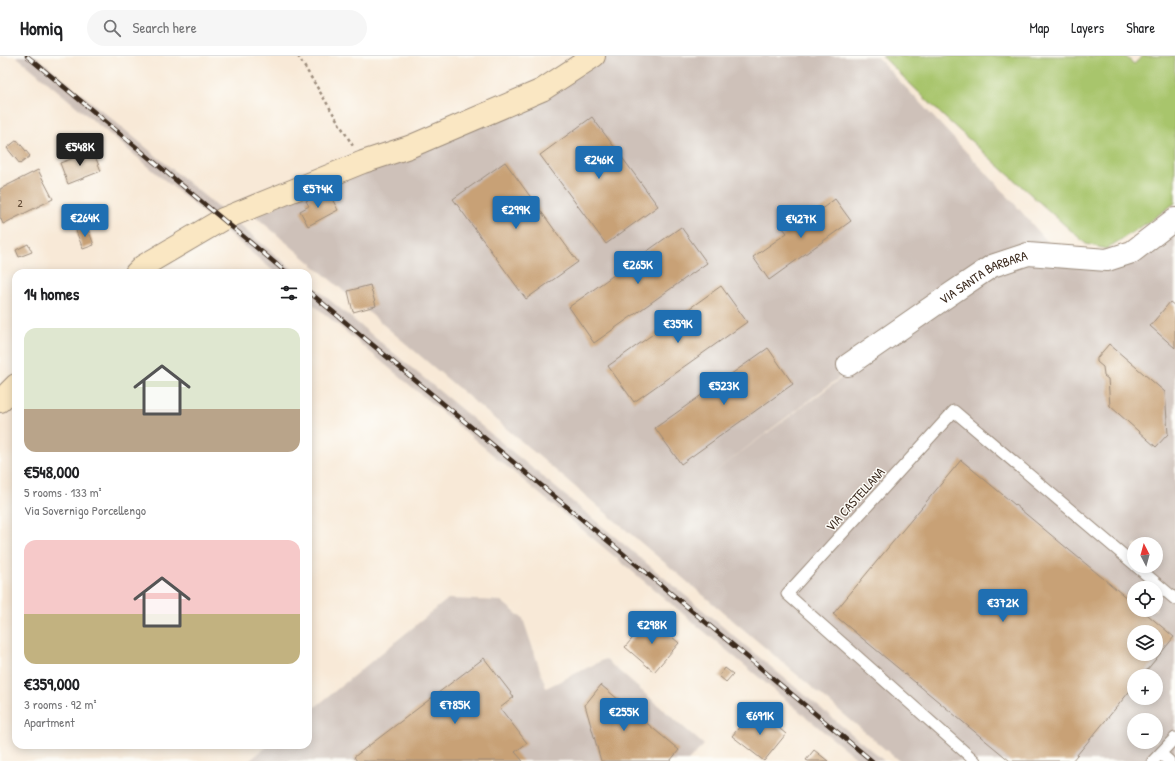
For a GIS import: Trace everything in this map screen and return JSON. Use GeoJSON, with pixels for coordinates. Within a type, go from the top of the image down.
{"type":"FeatureCollection","features":[{"type":"Feature","properties":{"kind":"street"},"geometry":{"type":"LineString","coordinates":[[140,269],[222,219],[364,162],[409,147],[542,90],[594,56]]}},
{"type":"Feature","properties":{"kind":"street","name":"VIA SANTA BARBARA"},"geometry":{"type":"LineString","coordinates":[[848,366],[992,266],[1028,254],[1107,260],[1132,252],[1175,219]]}},
{"type":"Feature","properties":{"kind":"street"},"geometry":{"type":"LineString","coordinates":[[0,401],[12,390]]}},
{"type":"Feature","properties":{"kind":"lane","name":"VIA CASTELLANA"},"geometry":{"type":"LineString","coordinates":[[975,761],[788,594],[954,411],[1127,558]]}},
{"type":"Feature","properties":{"kind":"lane"},"geometry":{"type":"LineString","coordinates":[[1144,573],[1175,599]]}},
{"type":"Feature","properties":{"kind":"lane"},"geometry":{"type":"LineString","coordinates":[[1169,761],[1157,757],[1175,738]]}},
{"type":"Feature","properties":{"kind":"path"},"geometry":{"type":"LineString","coordinates":[[298,56],[364,162]]}},
{"type":"Feature","properties":{"kind":"shaded area"},"geometry":{"type":"Polygon","coordinates":[[[16,56],[36,56],[292,269],[271,269],[16,56]]]}},
{"type":"Feature","properties":{"kind":"shaded area"},"geometry":{"type":"Polygon","coordinates":[[[603,56],[876,56],[1005,193],[1060,256],[1132,252],[1175,219],[1175,761],[899,761],[255,216],[603,56]],[[984,272],[949,295],[697,485],[984,272]]]}},
{"type":"Feature","properties":{"kind":"shaded area"},"geometry":{"type":"Polygon","coordinates":[[[312,285],[884,761],[860,761],[312,303],[312,285]]]}},
{"type":"Feature","properties":{"kind":"shaded area"},"geometry":{"type":"Polygon","coordinates":[[[448,599],[501,601],[523,619],[546,688],[605,659],[704,745],[688,761],[249,761],[264,749],[312,749],[312,710],[448,599]]]}},
{"type":"Feature","properties":{"kind":"green space"},"geometry":{"type":"Polygon","coordinates":[[[882,56],[1125,56],[1134,64],[1143,56],[1175,56],[1175,203],[1106,249],[1086,244],[943,116],[882,56]]]}},
{"type":"Feature","properties":{"kind":"building"},"geometry":{"type":"Polygon","coordinates":[[[592,117],[658,206],[606,244],[540,155],[592,117]]]}},
{"type":"Feature","properties":{"kind":"building"},"geometry":{"type":"Polygon","coordinates":[[[17,140],[30,156],[20,164],[7,148],[17,140]]]}},
{"type":"Feature","properties":{"kind":"building"},"geometry":{"type":"Polygon","coordinates":[[[93,151],[101,171],[68,184],[60,163],[93,151]]]}},
{"type":"Feature","properties":{"kind":"building"},"geometry":{"type":"Polygon","coordinates":[[[505,162],[578,262],[526,299],[453,199],[505,162]]]}},
{"type":"Feature","properties":{"kind":"building"},"geometry":{"type":"Polygon","coordinates":[[[38,170],[53,199],[3,224],[0,217],[0,189],[38,170]]]}},
{"type":"Feature","properties":{"kind":"building"},"geometry":{"type":"Polygon","coordinates":[[[317,195],[320,200],[330,195],[338,210],[308,226],[300,211],[309,206],[306,201],[317,195]]]}},
{"type":"Feature","properties":{"kind":"building"},"geometry":{"type":"Polygon","coordinates":[[[835,199],[851,221],[769,280],[753,257],[787,233],[783,228],[801,216],[805,221],[835,199]]]}},
{"type":"Feature","properties":{"kind":"building"},"geometry":{"type":"Polygon","coordinates":[[[87,227],[94,245],[83,249],[76,231],[87,227]]]}},
{"type":"Feature","properties":{"kind":"building"},"geometry":{"type":"Polygon","coordinates":[[[681,227],[707,263],[594,343],[569,307],[681,227]]]}},
{"type":"Feature","properties":{"kind":"building"},"geometry":{"type":"Polygon","coordinates":[[[28,244],[32,252],[19,257],[16,250],[28,244]]]}},
{"type":"Feature","properties":{"kind":"building"},"geometry":{"type":"Polygon","coordinates":[[[370,285],[376,306],[353,312],[348,291],[370,285]]]}},
{"type":"Feature","properties":{"kind":"building"},"geometry":{"type":"Polygon","coordinates":[[[721,286],[747,322],[634,402],[608,366],[721,286]]]}},
{"type":"Feature","properties":{"kind":"building"},"geometry":{"type":"Polygon","coordinates":[[[1170,302],[1175,306],[1175,348],[1150,326],[1170,302]]]}},
{"type":"Feature","properties":{"kind":"building"},"geometry":{"type":"Polygon","coordinates":[[[1109,344],[1165,392],[1168,434],[1156,447],[1110,406],[1108,379],[1104,376],[1103,367],[1097,362],[1097,358],[1109,344]]]}},
{"type":"Feature","properties":{"kind":"building"},"geometry":{"type":"Polygon","coordinates":[[[768,348],[793,384],[681,464],[655,428],[768,348]]]}},
{"type":"Feature","properties":{"kind":"building"},"geometry":{"type":"Polygon","coordinates":[[[961,460],[1127,598],[1127,617],[1150,617],[1160,625],[1127,625],[1127,661],[1154,661],[1148,669],[1127,669],[1127,694],[1072,761],[1010,761],[833,614],[961,460]]]}},
{"type":"Feature","properties":{"kind":"building"},"geometry":{"type":"Polygon","coordinates":[[[650,618],[679,643],[654,672],[625,647],[650,618]]]}},
{"type":"Feature","properties":{"kind":"building"},"geometry":{"type":"Polygon","coordinates":[[[1163,628],[1174,637],[1163,650],[1163,628]]]}},
{"type":"Feature","properties":{"kind":"building"},"geometry":{"type":"Polygon","coordinates":[[[484,658],[514,697],[500,708],[527,743],[515,752],[523,761],[357,761],[354,757],[484,658]]]}},
{"type":"Feature","properties":{"kind":"building"},"geometry":{"type":"Polygon","coordinates":[[[725,668],[733,674],[726,682],[719,676],[725,668]]]}},
{"type":"Feature","properties":{"kind":"building"},"geometry":{"type":"Polygon","coordinates":[[[601,685],[679,750],[670,761],[601,761],[585,705],[601,685]]]}},
{"type":"Feature","properties":{"kind":"building"},"geometry":{"type":"Polygon","coordinates":[[[760,712],[786,734],[764,761],[732,736],[746,719],[750,723],[760,712]]]}},
{"type":"Feature","properties":{"kind":"building"},"geometry":{"type":"Polygon","coordinates":[[[814,750],[828,761],[806,760],[814,750]]]}},
{"type":"Feature","properties":{"kind":"railway"},"geometry":{"type":"LineString","coordinates":[[27,56],[282,269]]}},
{"type":"Feature","properties":{"kind":"railway"},"geometry":{"type":"LineString","coordinates":[[312,294],[872,761]]}}]}
